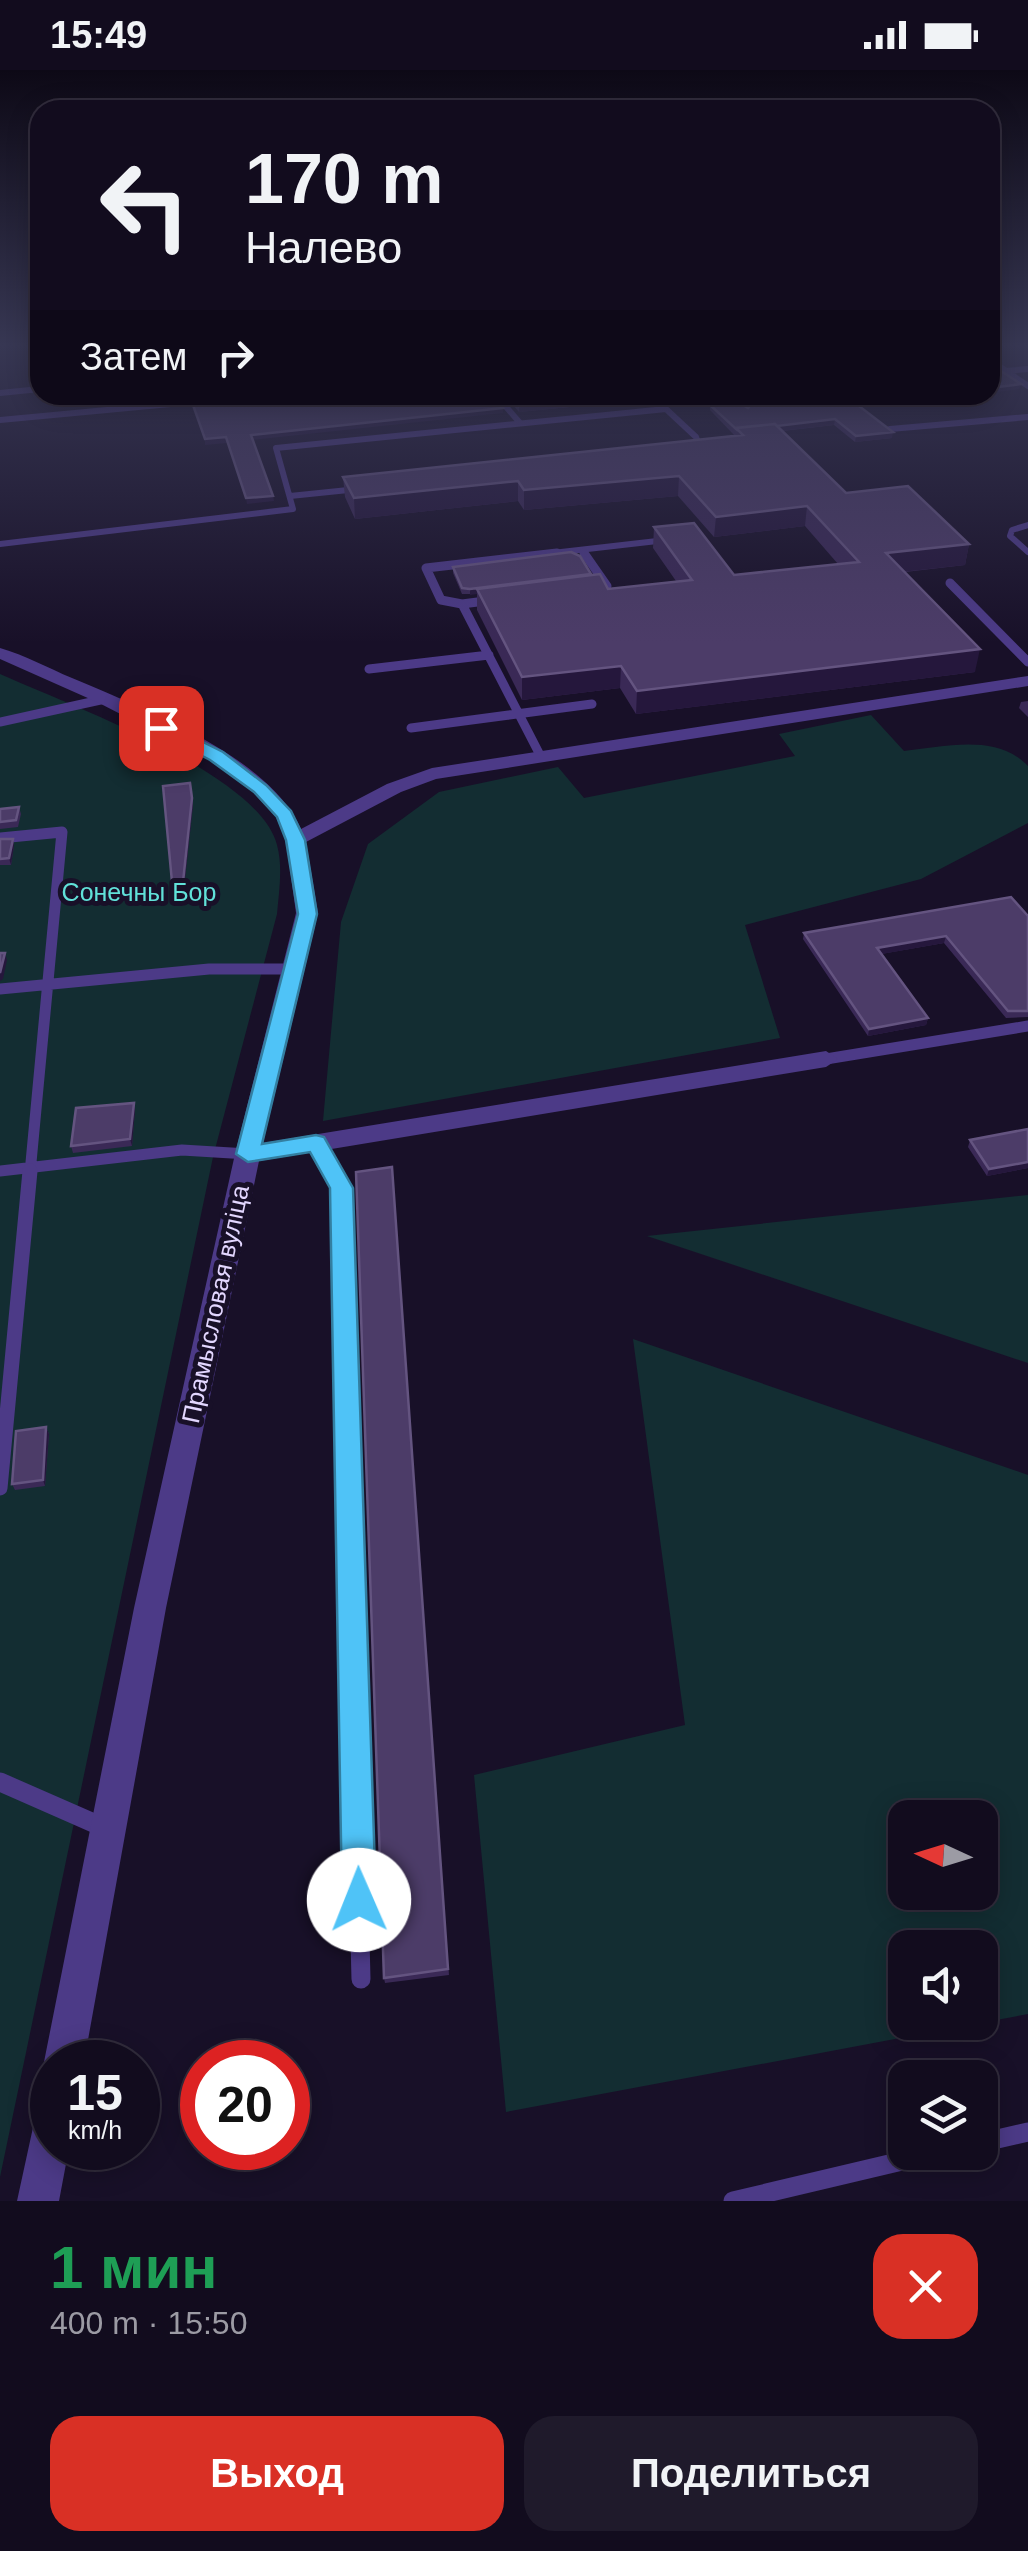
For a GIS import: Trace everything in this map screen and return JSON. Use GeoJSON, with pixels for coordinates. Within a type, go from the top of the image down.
{"type":"FeatureCollection","features":[{"type":"Feature","properties":{"kind":"street","name":"Прамысловая вуліца"},"geometry":{"type":"LineString","coordinates":[[0,653],[105,699],[216,756],[260,788],[285,815],[296,840],[307,914],[248,1154],[150,1608],[68,2040]]}},
{"type":"Feature","properties":{"kind":"street"},"geometry":{"type":"LineString","coordinates":[[296,840],[394,788],[432,774],[1028,682]]}},
{"type":"Feature","properties":{"kind":"street"},"geometry":{"type":"LineString","coordinates":[[248,1154],[826,1059]]}},
{"type":"Feature","properties":{"kind":"street"},"geometry":{"type":"LineString","coordinates":[[38,2201],[44,2170]]}},
{"type":"Feature","properties":{"kind":"lane"},"geometry":{"type":"LineString","coordinates":[[0,544],[293,509],[276,448],[312,444]]}},
{"type":"Feature","properties":{"kind":"lane"},"geometry":{"type":"LineString","coordinates":[[683,453],[701,450],[699,444]]}},
{"type":"Feature","properties":{"kind":"lane"},"geometry":{"type":"LineString","coordinates":[[290,496],[365,488]]}},
{"type":"Feature","properties":{"kind":"lane"},"geometry":{"type":"LineString","coordinates":[[1028,525],[1012,530],[1010,536],[1028,552]]}},
{"type":"Feature","properties":{"kind":"lane"},"geometry":{"type":"LineString","coordinates":[[498,599],[462,604],[441,600],[426,568],[670,539]]}},
{"type":"Feature","properties":{"kind":"lane"},"geometry":{"type":"LineString","coordinates":[[582,551],[607,586],[589,588]]}},
{"type":"Feature","properties":{"kind":"lane"},"geometry":{"type":"LineString","coordinates":[[950,583],[1028,662]]}},
{"type":"Feature","properties":{"kind":"lane"},"geometry":{"type":"LineString","coordinates":[[462,604],[540,755]]}},
{"type":"Feature","properties":{"kind":"lane"},"geometry":{"type":"LineString","coordinates":[[368,669],[489,655]]}},
{"type":"Feature","properties":{"kind":"lane"},"geometry":{"type":"LineString","coordinates":[[0,722],[105,699]]}},
{"type":"Feature","properties":{"kind":"lane"},"geometry":{"type":"LineString","coordinates":[[411,728],[592,704]]}},
{"type":"Feature","properties":{"kind":"lane"},"geometry":{"type":"LineString","coordinates":[[0,838],[62,832],[0,1488]]}},
{"type":"Feature","properties":{"kind":"lane"},"geometry":{"type":"LineString","coordinates":[[0,988],[209,968],[294,969]]}},
{"type":"Feature","properties":{"kind":"lane"},"geometry":{"type":"LineString","coordinates":[[826,1059],[1028,1026]]}},
{"type":"Feature","properties":{"kind":"lane"},"geometry":{"type":"LineString","coordinates":[[316,1143],[342,1188],[361,1979]]}},
{"type":"Feature","properties":{"kind":"lane"},"geometry":{"type":"LineString","coordinates":[[0,1171],[182,1150],[248,1154]]}},
{"type":"Feature","properties":{"kind":"lane"},"geometry":{"type":"LineString","coordinates":[[0,1782],[107,1828]]}},
{"type":"Feature","properties":{"kind":"lane"},"geometry":{"type":"LineString","coordinates":[[998,2139],[1028,2132]]}},
{"type":"Feature","properties":{"kind":"lane"},"geometry":{"type":"LineString","coordinates":[[733,2201],[888,2164]]}},
{"type":"Feature","properties":{"kind":"green space","name":"Сонечны Бор"},"geometry":{"type":"Polygon","coordinates":[[[0,674],[156,744],[235,792],[263,818],[277,845],[280,870],[277,914],[213,1157],[0,2177],[0,674]]]}},
{"type":"Feature","properties":{"kind":"green space"},"geometry":{"type":"Polygon","coordinates":[[[871,715],[904,751],[969,745],[1001,749],[1015,756],[1028,766],[1028,823],[921,879],[745,925],[780,1038],[323,1121],[341,922],[368,844],[439,792],[558,767],[584,798],[795,756],[779,734],[871,715]]]}},
{"type":"Feature","properties":{"kind":"green space"},"geometry":{"type":"Polygon","coordinates":[[[1028,1195],[1028,1363],[647,1236],[1028,1195]]]}},
{"type":"Feature","properties":{"kind":"green space"},"geometry":{"type":"Polygon","coordinates":[[[633,1339],[1028,1475],[1028,2014],[998,2020],[998,1930],[888,1930],[890,2040],[506,2112],[474,1775],[685,1725],[633,1339]]]}},
{"type":"Feature","properties":{"kind":"building"},"geometry":{"type":"Polygon","coordinates":[[[228,444],[254,444],[273,496],[246,498],[228,444]]]}},
{"type":"Feature","properties":{"kind":"building"},"geometry":{"type":"Polygon","coordinates":[[[653,444],[796,444],[846,493],[908,486],[969,544],[886,553],[980,649],[637,691],[621,666],[522,677],[477,589],[600,574],[608,589],[692,580],[654,527],[694,523],[734,575],[859,562],[807,506],[716,517],[679,476],[524,490],[518,481],[354,498],[343,477],[653,444]]]}},
{"type":"Feature","properties":{"kind":"building"},"geometry":{"type":"Polygon","coordinates":[[[571,552],[580,556],[591,574],[470,589],[462,588],[453,567],[571,552]]]}},
{"type":"Feature","properties":{"kind":"building"},"geometry":{"type":"Polygon","coordinates":[[[190,783],[192,798],[183,882],[172,882],[163,786],[190,783]]]}},
{"type":"Feature","properties":{"kind":"building"},"geometry":{"type":"Polygon","coordinates":[[[19,807],[16,820],[0,822],[0,809],[19,807]]]}},
{"type":"Feature","properties":{"kind":"building"},"geometry":{"type":"Polygon","coordinates":[[[0,839],[13,839],[9,858],[0,859],[0,839]]]}},
{"type":"Feature","properties":{"kind":"building"},"geometry":{"type":"Polygon","coordinates":[[[1011,897],[1028,916],[1028,1011],[1008,1011],[946,936],[877,948],[928,1018],[869,1029],[804,933],[1011,897]]]}},
{"type":"Feature","properties":{"kind":"building"},"geometry":{"type":"Polygon","coordinates":[[[134,1103],[130,1139],[71,1146],[76,1108],[134,1103]]]}},
{"type":"Feature","properties":{"kind":"building"},"geometry":{"type":"Polygon","coordinates":[[[1028,1129],[1028,1162],[989,1169],[970,1140],[1028,1129]]]}},
{"type":"Feature","properties":{"kind":"building"},"geometry":{"type":"Polygon","coordinates":[[[392,1167],[448,1969],[384,1978],[356,1172],[392,1167]]]}},
{"type":"Feature","properties":{"kind":"building"},"geometry":{"type":"Polygon","coordinates":[[[46,1427],[43,1480],[12,1484],[16,1431],[46,1427]]]}},
{"type":"Feature","properties":{"kind":"route"},"geometry":{"type":"LineString","coordinates":[[161,728],[216,756],[260,788],[285,815],[296,840],[307,914],[248,1154],[316,1143],[342,1188],[359,1900]]}}]}
